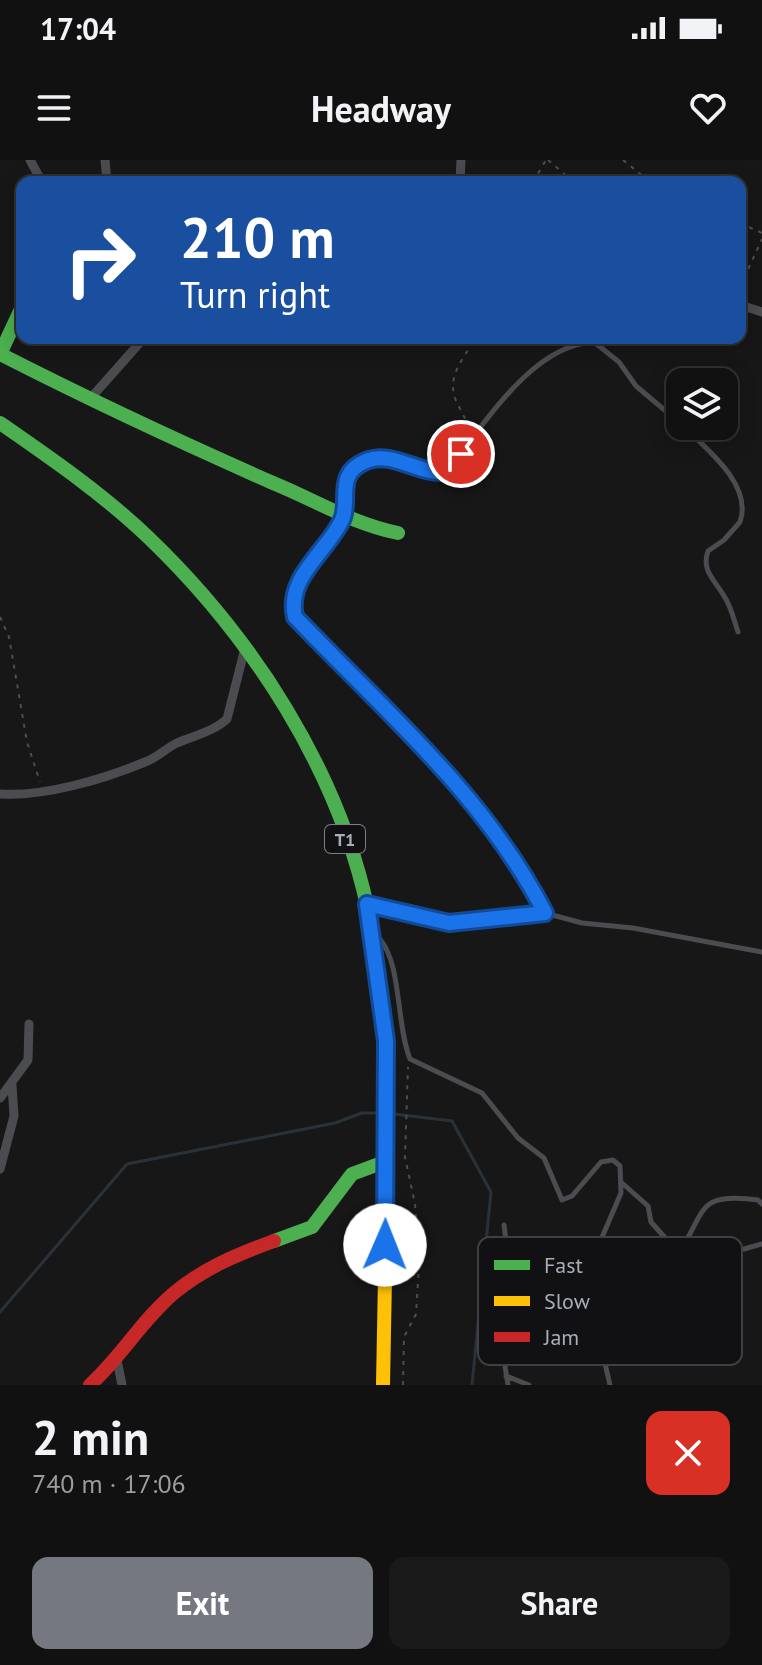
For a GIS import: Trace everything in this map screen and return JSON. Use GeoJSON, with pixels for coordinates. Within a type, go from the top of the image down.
{"type":"FeatureCollection","features":[{"type":"Feature","properties":{"kind":"main road"},"geometry":{"type":"LineString","coordinates":[[16,320],[0,354],[128,420],[316,501],[343,517],[398,533]]}},
{"type":"Feature","properties":{"kind":"main road","name":"T1"},"geometry":{"type":"LineString","coordinates":[[0,423],[95,490],[227,620],[296,725],[339,819],[367,904],[386,1041],[383,1385]]}},
{"type":"Feature","properties":{"kind":"main road"},"geometry":{"type":"LineString","coordinates":[[90,1385],[117,1360],[153,1314],[210,1266],[312,1227],[352,1174],[387,1161]]}},
{"type":"Feature","properties":{"kind":"street"},"geometry":{"type":"LineString","coordinates":[[89,400],[139,344]]}},
{"type":"Feature","properties":{"kind":"street"},"geometry":{"type":"LineString","coordinates":[[0,794],[42,793],[147,762],[165,749],[219,727],[227,719],[245,647]]}},
{"type":"Feature","properties":{"kind":"street"},"geometry":{"type":"LineString","coordinates":[[0,1098],[28,1060],[29,1024]]}},
{"type":"Feature","properties":{"kind":"street"},"geometry":{"type":"LineString","coordinates":[[0,1169],[14,1116],[12,1085]]}},
{"type":"Feature","properties":{"kind":"street"},"geometry":{"type":"LineString","coordinates":[[117,1360],[122,1385]]}},
{"type":"Feature","properties":{"kind":"lane"},"geometry":{"type":"LineString","coordinates":[[545,913],[530,884],[462,788],[295,617],[291,600],[298,582],[343,517],[343,491],[350,474],[360,464],[380,457],[439,472],[448,469],[495,406],[533,371],[578,344]]}},
{"type":"Feature","properties":{"kind":"lane"},"geometry":{"type":"LineString","coordinates":[[597,344],[636,386],[666,411]]}},
{"type":"Feature","properties":{"kind":"lane"},"geometry":{"type":"LineString","coordinates":[[697,440],[729,474],[740,493],[740,522],[724,540],[708,551],[706,563],[711,579],[727,600],[738,632]]}},
{"type":"Feature","properties":{"kind":"lane"},"geometry":{"type":"LineString","coordinates":[[367,904],[449,923],[545,913],[582,923],[633,928],[762,952]]}},
{"type":"Feature","properties":{"kind":"lane"},"geometry":{"type":"LineString","coordinates":[[373,934],[389,951],[399,1027],[410,1059],[482,1093],[518,1138],[544,1158],[562,1200],[572,1196],[594,1166],[606,1160],[617,1162],[622,1183],[616,1209],[603,1237]]}},
{"type":"Feature","properties":{"kind":"lane"},"geometry":{"type":"LineString","coordinates":[[622,1183],[648,1206],[651,1222],[664,1237]]}},
{"type":"Feature","properties":{"kind":"lane"},"geometry":{"type":"LineString","coordinates":[[690,1237],[698,1215],[711,1203],[730,1198],[758,1200],[762,1204]]}},
{"type":"Feature","properties":{"kind":"lane"},"geometry":{"type":"LineString","coordinates":[[504,1225],[506,1237]]}},
{"type":"Feature","properties":{"kind":"lane"},"geometry":{"type":"LineString","coordinates":[[744,1249],[762,1244]]}},
{"type":"Feature","properties":{"kind":"lane"},"geometry":{"type":"LineString","coordinates":[[504,1365],[508,1385]]}},
{"type":"Feature","properties":{"kind":"lane"},"geometry":{"type":"LineString","coordinates":[[605,1365],[610,1385]]}},
{"type":"Feature","properties":{"kind":"lane"},"geometry":{"type":"LineString","coordinates":[[506,1376],[529,1385]]}},
{"type":"Feature","properties":{"kind":"path"},"geometry":{"type":"LineString","coordinates":[[547,160],[567,176]]}},
{"type":"Feature","properties":{"kind":"path"},"geometry":{"type":"LineString","coordinates":[[623,160],[643,176]]}},
{"type":"Feature","properties":{"kind":"path"},"geometry":{"type":"LineString","coordinates":[[746,274],[762,239]]}},
{"type":"Feature","properties":{"kind":"path"},"geometry":{"type":"LineString","coordinates":[[471,344],[455,372],[453,382],[454,396],[472,437]]}},
{"type":"Feature","properties":{"kind":"path"},"geometry":{"type":"LineString","coordinates":[[0,617],[9,637],[27,742],[42,793]]}},
{"type":"Feature","properties":{"kind":"path"},"geometry":{"type":"LineString","coordinates":[[403,1385],[404,1337],[416,1314],[419,1266],[415,1204],[405,1157],[405,1077],[410,1059]]}},
{"type":"Feature","properties":{"kind":"waterway"},"geometry":{"type":"LineString","coordinates":[[0,1312],[127,1164],[335,1123],[362,1113],[382,1113]]}},
{"type":"Feature","properties":{"kind":"waterway"},"geometry":{"type":"LineString","coordinates":[[394,1114],[452,1121],[491,1192],[487,1237]]}},
{"type":"Feature","properties":{"kind":"waterway"},"geometry":{"type":"LineString","coordinates":[[472,1385],[478,1324]]}},
{"type":"Feature","properties":{"kind":"traffic: fast"},"geometry":{"type":"LineString","coordinates":[[16,320],[0,354],[334,511],[398,533]]}},
{"type":"Feature","properties":{"kind":"traffic: fast"},"geometry":{"type":"LineString","coordinates":[[0,423],[132,522],[187,577],[256,662],[313,756],[336,806],[368,910],[383,1012],[388,1116]]}},
{"type":"Feature","properties":{"kind":"traffic: fast"},"geometry":{"type":"LineString","coordinates":[[274,1241],[312,1227],[352,1174],[387,1161]]}},
{"type":"Feature","properties":{"kind":"traffic: slow"},"geometry":{"type":"LineString","coordinates":[[383,1385],[388,1116]]}},
{"type":"Feature","properties":{"kind":"traffic: jam"},"geometry":{"type":"LineString","coordinates":[[90,1385],[174,1293],[222,1262],[274,1241]]}},
{"type":"Feature","properties":{"kind":"route"},"geometry":{"type":"LineString","coordinates":[[385,1245],[386,1041],[367,904],[449,923],[545,913],[530,884],[462,788],[295,617],[291,600],[298,582],[343,517],[346,481],[360,464],[380,457],[439,472],[448,469],[461,454]]}}]}
